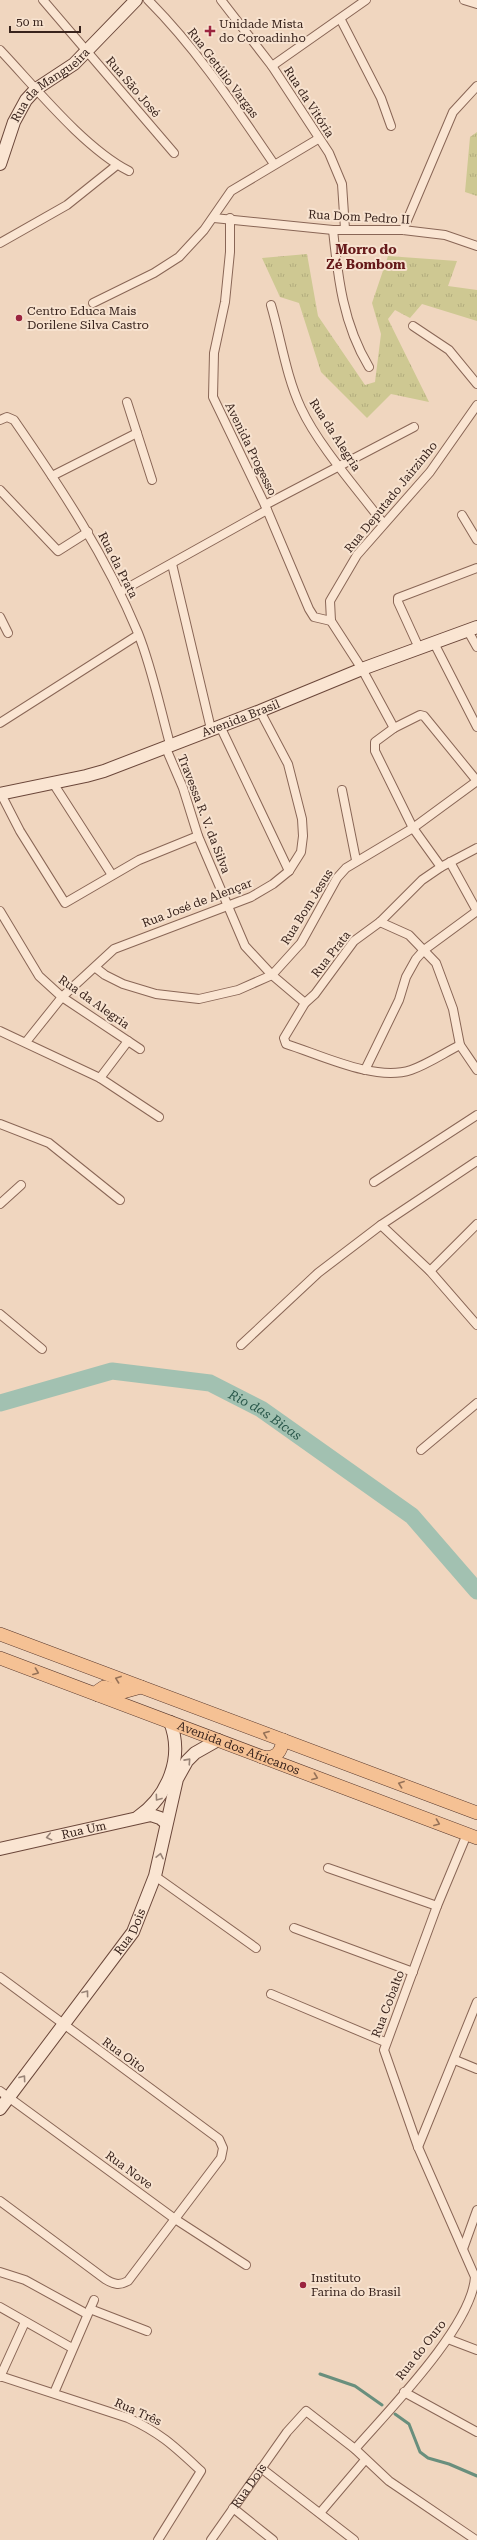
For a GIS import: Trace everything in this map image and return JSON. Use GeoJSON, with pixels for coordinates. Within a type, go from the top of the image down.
{"type":"FeatureCollection","features":[{"type":"Feature","properties":{"kind":"main road","name":"Rua da Mangueira"},"geometry":{"type":"LineString","coordinates":[[0,164],[16,116],[36,89],[74,64],[136,0]]}},
{"type":"Feature","properties":{"kind":"main road","name":"Avenida Brasil"},"geometry":{"type":"LineString","coordinates":[[0,794],[86,776],[260,711],[362,669],[472,629]]}},
{"type":"Feature","properties":{"kind":"main road","name":"Avenida dos Africanos"},"geometry":{"type":"LineString","coordinates":[[0,1634],[477,1813]]}},
{"type":"Feature","properties":{"kind":"main road","name":"Avenida dos Africanos"},"geometry":{"type":"LineString","coordinates":[[0,1658],[472,1836]]}},
{"type":"Feature","properties":{"kind":"main road"},"geometry":{"type":"LineString","coordinates":[[98,1695],[98,1691],[104,1687],[123,1692],[141,1687]]}},
{"type":"Feature","properties":{"kind":"main road"},"geometry":{"type":"LineString","coordinates":[[137,1818],[150,1808],[160,1796],[172,1768],[176,1751],[170,1722]]}},
{"type":"Feature","properties":{"kind":"main road","name":"Rua Dois"},"geometry":{"type":"LineString","coordinates":[[0,2109],[4,2094],[63,2024],[133,1932],[155,1876],[171,1795],[181,1770],[195,1753],[218,1740]]}},
{"type":"Feature","properties":{"kind":"main road"},"geometry":{"type":"LineString","coordinates":[[260,1756],[270,1758],[278,1755],[282,1749],[282,1740]]}},
{"type":"Feature","properties":{"kind":"main road","name":"Rua Um"},"geometry":{"type":"LineString","coordinates":[[0,1849],[137,1818],[156,1816],[166,1823]]}},
{"type":"Feature","properties":{"kind":"street","name":"Rua São José"},"geometry":{"type":"LineString","coordinates":[[43,0],[174,153]]}},
{"type":"Feature","properties":{"kind":"street","name":"Rua Getúlio Vargas"},"geometry":{"type":"LineString","coordinates":[[148,0],[167,19],[226,93],[274,164]]}},
{"type":"Feature","properties":{"kind":"street","name":"Rua da Vitória"},"geometry":{"type":"LineString","coordinates":[[221,0],[272,66],[318,139],[329,153],[342,184],[344,229]]}},
{"type":"Feature","properties":{"kind":"street"},"geometry":{"type":"LineString","coordinates":[[272,66],[341,20],[366,0]]}},
{"type":"Feature","properties":{"kind":"street"},"geometry":{"type":"LineString","coordinates":[[464,0],[477,4]]}},
{"type":"Feature","properties":{"kind":"street"},"geometry":{"type":"LineString","coordinates":[[341,20],[381,98],[391,126]]}},
{"type":"Feature","properties":{"kind":"street"},"geometry":{"type":"LineString","coordinates":[[0,50],[86,140],[117,165],[129,171]]}},
{"type":"Feature","properties":{"kind":"street"},"geometry":{"type":"LineString","coordinates":[[403,230],[453,112],[477,86]]}},
{"type":"Feature","properties":{"kind":"street"},"geometry":{"type":"LineString","coordinates":[[93,303],[154,273],[179,257],[214,218],[231,191],[318,139]]}},
{"type":"Feature","properties":{"kind":"street"},"geometry":{"type":"LineString","coordinates":[[0,243],[67,205],[117,165]]}},
{"type":"Feature","properties":{"kind":"street","name":"Rua Dom Pedro II"},"geometry":{"type":"LineString","coordinates":[[214,218],[230,218],[332,230],[403,230],[445,235],[477,246]]}},
{"type":"Feature","properties":{"kind":"street","name":"Avenida Progesso"},"geometry":{"type":"LineString","coordinates":[[230,218],[230,252],[226,302],[214,353],[212,386],[217,409],[266,508],[309,609],[314,616],[331,621]]}},
{"type":"Feature","properties":{"kind":"street"},"geometry":{"type":"LineString","coordinates":[[332,230],[338,283],[347,323],[369,367]]}},
{"type":"Feature","properties":{"kind":"street","name":"Rua da Alegria"},"geometry":{"type":"LineString","coordinates":[[271,305],[291,380],[301,409],[338,465],[383,523]]}},
{"type":"Feature","properties":{"kind":"street"},"geometry":{"type":"LineString","coordinates":[[412,326],[450,350],[477,384]]}},
{"type":"Feature","properties":{"kind":"street"},"geometry":{"type":"LineString","coordinates":[[127,402],[152,480]]}},
{"type":"Feature","properties":{"kind":"street","name":"Rua Deputado Jairzinho"},"geometry":{"type":"LineString","coordinates":[[394,728],[362,669],[331,621],[330,601],[357,555],[383,523],[430,472],[477,405]]}},
{"type":"Feature","properties":{"kind":"street","name":"Rua da Prata"},"geometry":{"type":"LineString","coordinates":[[4,418],[14,420],[52,476],[88,532],[120,592],[138,634],[168,745]]}},
{"type":"Feature","properties":{"kind":"street"},"geometry":{"type":"LineString","coordinates":[[120,592],[172,564],[338,465],[414,427]]}},
{"type":"Feature","properties":{"kind":"street"},"geometry":{"type":"LineString","coordinates":[[52,476],[137,434]]}},
{"type":"Feature","properties":{"kind":"street"},"geometry":{"type":"LineString","coordinates":[[0,490],[58,551],[88,532]]}},
{"type":"Feature","properties":{"kind":"street"},"geometry":{"type":"LineString","coordinates":[[462,515],[477,540]]}},
{"type":"Feature","properties":{"kind":"street"},"geometry":{"type":"LineString","coordinates":[[172,564],[216,728],[289,870]]}},
{"type":"Feature","properties":{"kind":"street"},"geometry":{"type":"LineString","coordinates":[[419,648],[398,602],[398,598],[477,568]]}},
{"type":"Feature","properties":{"kind":"street"},"geometry":{"type":"LineString","coordinates":[[0,617],[8,633]]}},
{"type":"Feature","properties":{"kind":"street"},"geometry":{"type":"LineString","coordinates":[[472,629],[477,647]]}},
{"type":"Feature","properties":{"kind":"street"},"geometry":{"type":"LineString","coordinates":[[0,723],[138,634]]}},
{"type":"Feature","properties":{"kind":"street"},"geometry":{"type":"LineString","coordinates":[[434,643],[477,727]]}},
{"type":"Feature","properties":{"kind":"street","name":"Rua José de Alençar"},"geometry":{"type":"LineString","coordinates":[[26,1042],[62,997],[119,946],[251,897],[273,884],[289,870],[301,852],[303,836],[302,819],[288,764],[260,711]]}},
{"type":"Feature","properties":{"kind":"street"},"geometry":{"type":"LineString","coordinates":[[441,867],[413,828],[374,746],[378,738],[394,728],[420,715],[424,716],[477,781]]}},
{"type":"Feature","properties":{"kind":"street","name":"Travessa R. V. da Silva"},"geometry":{"type":"LineString","coordinates":[[168,745],[198,836],[245,946],[272,975],[305,1004]]}},
{"type":"Feature","properties":{"kind":"street","name":"Rua Bom Jesus"},"geometry":{"type":"LineString","coordinates":[[96,968],[123,984],[156,994],[198,999],[238,990],[272,975],[301,943],[337,878],[356,860],[413,828],[477,781]]}},
{"type":"Feature","properties":{"kind":"street"},"geometry":{"type":"LineString","coordinates":[[53,783],[112,875]]}},
{"type":"Feature","properties":{"kind":"street"},"geometry":{"type":"LineString","coordinates":[[342,790],[356,860]]}},
{"type":"Feature","properties":{"kind":"street"},"geometry":{"type":"LineString","coordinates":[[0,794],[60,898],[68,903],[139,860],[198,836]]}},
{"type":"Feature","properties":{"kind":"street","name":"Rua Prata"},"geometry":{"type":"LineString","coordinates":[[365,1070],[286,1044],[285,1034],[305,1004],[316,994],[354,941],[380,922],[412,890],[441,867],[477,848]]}},
{"type":"Feature","properties":{"kind":"street"},"geometry":{"type":"LineString","coordinates":[[450,862],[477,911],[424,950],[406,977],[399,1000],[365,1070],[393,1074],[411,1070],[460,1045]]}},
{"type":"Feature","properties":{"kind":"street","name":"Rua da Alegria"},"geometry":{"type":"LineString","coordinates":[[0,911],[39,976],[62,997],[140,1049]]}},
{"type":"Feature","properties":{"kind":"street"},"geometry":{"type":"LineString","coordinates":[[380,922],[408,936],[436,963],[446,985],[460,1045],[477,1070]]}},
{"type":"Feature","properties":{"kind":"street"},"geometry":{"type":"LineString","coordinates":[[0,1031],[100,1078],[159,1117]]}},
{"type":"Feature","properties":{"kind":"street"},"geometry":{"type":"LineString","coordinates":[[100,1078],[128,1041]]}},
{"type":"Feature","properties":{"kind":"street"},"geometry":{"type":"LineString","coordinates":[[374,1182],[477,1115]]}},
{"type":"Feature","properties":{"kind":"street"},"geometry":{"type":"LineString","coordinates":[[0,1124],[48,1142],[120,1200]]}},
{"type":"Feature","properties":{"kind":"street"},"geometry":{"type":"LineString","coordinates":[[241,1345],[318,1273],[381,1225],[477,1161]]}},
{"type":"Feature","properties":{"kind":"street"},"geometry":{"type":"LineString","coordinates":[[0,1204],[20,1185]]}},
{"type":"Feature","properties":{"kind":"street"},"geometry":{"type":"LineString","coordinates":[[430,1271],[477,1224]]}},
{"type":"Feature","properties":{"kind":"street"},"geometry":{"type":"LineString","coordinates":[[381,1225],[430,1271],[477,1325]]}},
{"type":"Feature","properties":{"kind":"street"},"geometry":{"type":"LineString","coordinates":[[0,1314],[42,1349]]}},
{"type":"Feature","properties":{"kind":"street"},"geometry":{"type":"LineString","coordinates":[[420,1450],[477,1403]]}},
{"type":"Feature","properties":{"kind":"street","name":"Rua Cobalto"},"geometry":{"type":"LineString","coordinates":[[463,2249],[418,2147],[386,2060],[385,2042],[437,1906],[472,1836]]}},
{"type":"Feature","properties":{"kind":"street"},"geometry":{"type":"LineString","coordinates":[[328,1868],[437,1906]]}},
{"type":"Feature","properties":{"kind":"street"},"geometry":{"type":"LineString","coordinates":[[155,1876],[256,1948]]}},
{"type":"Feature","properties":{"kind":"street"},"geometry":{"type":"LineString","coordinates":[[294,1928],[413,1972]]}},
{"type":"Feature","properties":{"kind":"street","name":"Rua Oito"},"geometry":{"type":"LineString","coordinates":[[0,1977],[219,2139],[223,2148],[221,2158],[175,2219]]}},
{"type":"Feature","properties":{"kind":"street"},"geometry":{"type":"LineString","coordinates":[[272,1994],[385,2042]]}},
{"type":"Feature","properties":{"kind":"street"},"geometry":{"type":"LineString","coordinates":[[418,2147],[455,2060],[477,2002]]}},
{"type":"Feature","properties":{"kind":"street"},"geometry":{"type":"LineString","coordinates":[[455,2060],[477,2069]]}},
{"type":"Feature","properties":{"kind":"street","name":"Rua Nove"},"geometry":{"type":"LineString","coordinates":[[4,2094],[175,2219],[246,2264]]}},
{"type":"Feature","properties":{"kind":"street"},"geometry":{"type":"LineString","coordinates":[[0,2201],[105,2279],[117,2285],[128,2281],[175,2219]]}},
{"type":"Feature","properties":{"kind":"street"},"geometry":{"type":"LineString","coordinates":[[463,2249],[477,2210]]}},
{"type":"Feature","properties":{"kind":"street","name":"Rua do Ouro"},"geometry":{"type":"LineString","coordinates":[[355,2449],[448,2339],[472,2297],[476,2277],[463,2249]]}},
{"type":"Feature","properties":{"kind":"street"},"geometry":{"type":"LineString","coordinates":[[0,2272],[24,2280],[88,2312],[147,2331]]}},
{"type":"Feature","properties":{"kind":"street"},"geometry":{"type":"LineString","coordinates":[[54,2392],[94,2300]]}},
{"type":"Feature","properties":{"kind":"street"},"geometry":{"type":"LineString","coordinates":[[0,2307],[72,2348]]}},
{"type":"Feature","properties":{"kind":"street"},"geometry":{"type":"LineString","coordinates":[[0,2376],[25,2322]]}},
{"type":"Feature","properties":{"kind":"street"},"geometry":{"type":"LineString","coordinates":[[448,2339],[477,2350]]}},
{"type":"Feature","properties":{"kind":"street","name":"Rua Três"},"geometry":{"type":"LineString","coordinates":[[0,2376],[54,2392],[128,2418],[159,2433],[201,2471],[158,2540]]}},
{"type":"Feature","properties":{"kind":"street"},"geometry":{"type":"LineString","coordinates":[[404,2392],[477,2432]]}},
{"type":"Feature","properties":{"kind":"street","name":"Rua Dois"},"geometry":{"type":"LineString","coordinates":[[211,2540],[287,2432],[303,2413],[308,2412],[355,2449]]}},
{"type":"Feature","properties":{"kind":"street"},"geometry":{"type":"LineString","coordinates":[[355,2449],[389,2481],[476,2540]]}},
{"type":"Feature","properties":{"kind":"street"},"geometry":{"type":"LineString","coordinates":[[320,2513],[365,2460]]}},
{"type":"Feature","properties":{"kind":"street"},"geometry":{"type":"LineString","coordinates":[[262,2468],[354,2540]]}},
{"type":"Feature","properties":{"kind":"street"},"geometry":{"type":"LineString","coordinates":[[233,2508],[273,2540]]}},
{"type":"Feature","properties":{"kind":"green space"},"geometry":{"type":"Polygon","coordinates":[[[477,132],[477,196],[465,192],[470,137],[477,132]]]}},
{"type":"Feature","properties":{"kind":"green space"},"geometry":{"type":"Polygon","coordinates":[[[307,254],[318,316],[365,385],[375,382],[381,334],[372,303],[388,256],[457,261],[448,286],[477,290],[477,321],[422,304],[410,318],[395,310],[388,319],[429,402],[391,394],[367,418],[321,372],[299,303],[280,297],[262,258],[307,254]]]}},
{"type":"Feature","properties":{"kind":"waterway","name":"Rio das Bicas"},"geometry":{"type":"LineString","coordinates":[[0,1403],[112,1371],[210,1383],[261,1409],[412,1516],[477,1591]]}},
{"type":"Feature","properties":{"kind":"waterway"},"geometry":{"type":"LineString","coordinates":[[320,2374],[355,2386],[382,2405]]}},
{"type":"Feature","properties":{"kind":"waterway"},"geometry":{"type":"LineString","coordinates":[[395,2414],[409,2424],[420,2452],[428,2458],[449,2464],[477,2476]]}},
{"type":"Feature","properties":{"kind":"place","name":"Unidade Mista do Coroadinho"},"geometry":{"type":"Point","coordinates":[210,31]}},
{"type":"Feature","properties":{"kind":"place","name":"Centro Educa Mais Dorilene Silva Castro"},"geometry":{"type":"Point","coordinates":[19,318]}},
{"type":"Feature","properties":{"kind":"place","name":"Instituto Farina do Brasil"},"geometry":{"type":"Point","coordinates":[303,2285]}},
{"type":"Feature","properties":{"kind":"district","name":"Morro do Zé Bombom"},"geometry":{"type":"Point","coordinates":[366,256]}}]}
